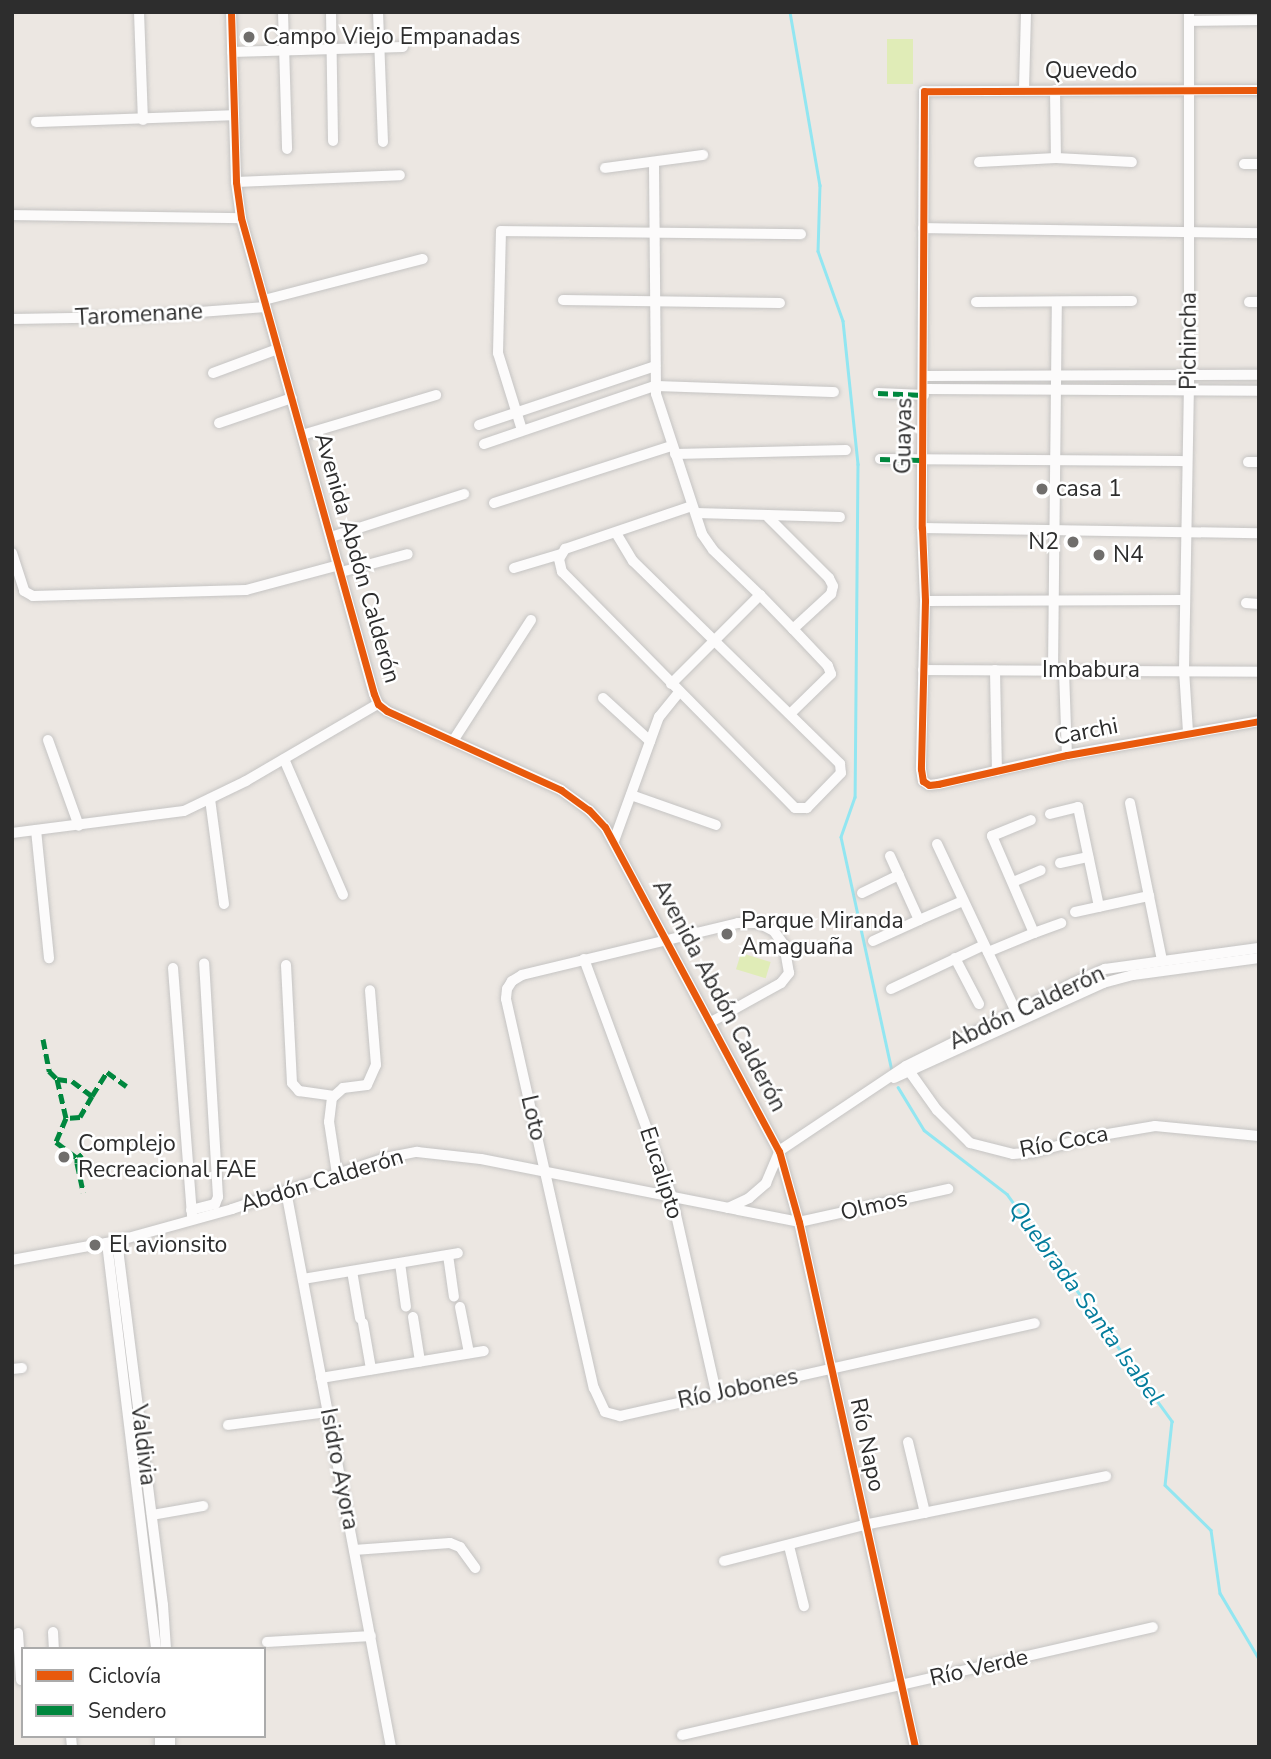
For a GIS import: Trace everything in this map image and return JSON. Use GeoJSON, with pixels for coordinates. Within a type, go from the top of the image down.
{"type":"FeatureCollection","features":[{"type":"Feature","properties":{"kind":"street"},"geometry":{"type":"LineString","coordinates":[[139,12],[143,120]]}},
{"type":"Feature","properties":{"kind":"street","name":"Avenida Abdón Calderón"},"geometry":{"type":"LineString","coordinates":[[231,12],[236,182],[242,218],[379,704],[561,790],[589,810],[614,841],[779,1151]]}},
{"type":"Feature","properties":{"kind":"street"},"geometry":{"type":"LineString","coordinates":[[283,12],[287,149]]}},
{"type":"Feature","properties":{"kind":"street"},"geometry":{"type":"LineString","coordinates":[[331,12],[333,141]]}},
{"type":"Feature","properties":{"kind":"street"},"geometry":{"type":"LineString","coordinates":[[378,12],[383,142]]}},
{"type":"Feature","properties":{"kind":"street"},"geometry":{"type":"LineString","coordinates":[[1024,89],[1026,12]]}},
{"type":"Feature","properties":{"kind":"street"},"geometry":{"type":"LineString","coordinates":[[1189,17],[1259,20]]}},
{"type":"Feature","properties":{"kind":"street","name":"Pichincha"},"geometry":{"type":"LineString","coordinates":[[1188,732],[1184,670],[1189,377],[1189,17]]}},
{"type":"Feature","properties":{"kind":"street"},"geometry":{"type":"LineString","coordinates":[[232,51],[403,47]]}},
{"type":"Feature","properties":{"kind":"street","name":"Quevedo"},"geometry":{"type":"LineString","coordinates":[[924,92],[1024,89],[1259,90]]}},
{"type":"Feature","properties":{"kind":"street"},"geometry":{"type":"LineString","coordinates":[[1055,90],[1056,158]]}},
{"type":"Feature","properties":{"kind":"street","name":"Guayas"},"geometry":{"type":"LineString","coordinates":[[923,781],[924,92]]}},
{"type":"Feature","properties":{"kind":"street"},"geometry":{"type":"LineString","coordinates":[[36,122],[234,115]]}},
{"type":"Feature","properties":{"kind":"street"},"geometry":{"type":"LineString","coordinates":[[605,169],[703,155]]}},
{"type":"Feature","properties":{"kind":"street"},"geometry":{"type":"LineString","coordinates":[[979,162],[1056,158],[1132,162]]}},
{"type":"Feature","properties":{"kind":"street"},"geometry":{"type":"LineString","coordinates":[[654,163],[654,386],[673,450],[706,542],[828,666],[831,674],[790,713]]}},
{"type":"Feature","properties":{"kind":"street"},"geometry":{"type":"LineString","coordinates":[[1244,164],[1259,164]]}},
{"type":"Feature","properties":{"kind":"street"},"geometry":{"type":"LineString","coordinates":[[236,182],[400,175]]}},
{"type":"Feature","properties":{"kind":"street"},"geometry":{"type":"LineString","coordinates":[[12,215],[242,218]]}},
{"type":"Feature","properties":{"kind":"street"},"geometry":{"type":"LineString","coordinates":[[923,228],[1259,233]]}},
{"type":"Feature","properties":{"kind":"street"},"geometry":{"type":"LineString","coordinates":[[522,430],[498,353],[501,231],[801,234]]}},
{"type":"Feature","properties":{"kind":"street","name":"Taromenane"},"geometry":{"type":"LineString","coordinates":[[12,319],[134,317],[265,304],[423,259]]}},
{"type":"Feature","properties":{"kind":"street"},"geometry":{"type":"LineString","coordinates":[[563,300],[780,303]]}},
{"type":"Feature","properties":{"kind":"street"},"geometry":{"type":"LineString","coordinates":[[976,302],[1132,301]]}},
{"type":"Feature","properties":{"kind":"street"},"geometry":{"type":"LineString","coordinates":[[1053,670],[1057,303]]}},
{"type":"Feature","properties":{"kind":"street"},"geometry":{"type":"LineString","coordinates":[[213,373],[278,349]]}},
{"type":"Feature","properties":{"kind":"street"},"geometry":{"type":"LineString","coordinates":[[479,425],[655,366]]}},
{"type":"Feature","properties":{"kind":"street"},"geometry":{"type":"LineString","coordinates":[[925,376],[1259,375]]}},
{"type":"Feature","properties":{"kind":"street"},"geometry":{"type":"LineString","coordinates":[[484,444],[654,386],[834,392]]}},
{"type":"Feature","properties":{"kind":"street"},"geometry":{"type":"LineString","coordinates":[[878,393],[1259,391]]}},
{"type":"Feature","properties":{"kind":"street"},"geometry":{"type":"LineString","coordinates":[[302,435],[436,395]]}},
{"type":"Feature","properties":{"kind":"street"},"geometry":{"type":"LineString","coordinates":[[219,423],[292,398]]}},
{"type":"Feature","properties":{"kind":"street"},"geometry":{"type":"LineString","coordinates":[[494,503],[673,450],[846,450]]}},
{"type":"Feature","properties":{"kind":"street"},"geometry":{"type":"LineString","coordinates":[[880,459],[1187,461]]}},
{"type":"Feature","properties":{"kind":"street"},"geometry":{"type":"LineString","coordinates":[[331,537],[464,494]]}},
{"type":"Feature","properties":{"kind":"street"},"geometry":{"type":"LineString","coordinates":[[616,533],[633,561],[790,713],[841,769],[807,808],[802,810],[796,808],[566,578],[560,566],[561,554],[565,549],[616,533],[694,510],[768,517],[840,517]]}},
{"type":"Feature","properties":{"kind":"street"},"geometry":{"type":"LineString","coordinates":[[768,517],[829,578],[833,586],[828,597],[793,629]]}},
{"type":"Feature","properties":{"kind":"street"},"geometry":{"type":"LineString","coordinates":[[922,528],[1055,527],[1186,534],[1259,533]]}},
{"type":"Feature","properties":{"kind":"street"},"geometry":{"type":"LineString","coordinates":[[12,553],[24,591],[33,596],[246,590],[408,554]]}},
{"type":"Feature","properties":{"kind":"street"},"geometry":{"type":"LineString","coordinates":[[514,568],[561,554]]}},
{"type":"Feature","properties":{"kind":"street"},"geometry":{"type":"LineString","coordinates":[[671,684],[760,595]]}},
{"type":"Feature","properties":{"kind":"street"},"geometry":{"type":"LineString","coordinates":[[925,601],[1185,600]]}},
{"type":"Feature","properties":{"kind":"street"},"geometry":{"type":"LineString","coordinates":[[1246,603],[1259,604]]}},
{"type":"Feature","properties":{"kind":"street"},"geometry":{"type":"LineString","coordinates":[[453,741],[531,620]]}},
{"type":"Feature","properties":{"kind":"street","name":"Imbabura"},"geometry":{"type":"LineString","coordinates":[[923,670],[1259,671]]}},
{"type":"Feature","properties":{"kind":"street"},"geometry":{"type":"LineString","coordinates":[[996,670],[996,771]]}},
{"type":"Feature","properties":{"kind":"street"},"geometry":{"type":"LineString","coordinates":[[1064,671],[1066,755]]}},
{"type":"Feature","properties":{"kind":"street"},"geometry":{"type":"LineString","coordinates":[[614,841],[659,717],[679,692]]}},
{"type":"Feature","properties":{"kind":"street"},"geometry":{"type":"LineString","coordinates":[[603,698],[650,741]]}},
{"type":"Feature","properties":{"kind":"street"},"geometry":{"type":"LineString","coordinates":[[12,833],[184,811],[284,759],[379,704]]}},
{"type":"Feature","properties":{"kind":"street","name":"Carchi"},"geometry":{"type":"LineString","coordinates":[[923,781],[929,785],[937,784],[1066,755],[1259,721]]}},
{"type":"Feature","properties":{"kind":"street"},"geometry":{"type":"LineString","coordinates":[[48,740],[79,826]]}},
{"type":"Feature","properties":{"kind":"street"},"geometry":{"type":"LineString","coordinates":[[284,759],[343,895]]}},
{"type":"Feature","properties":{"kind":"street"},"geometry":{"type":"LineString","coordinates":[[631,795],[716,825]]}},
{"type":"Feature","properties":{"kind":"street"},"geometry":{"type":"LineString","coordinates":[[210,799],[223,904]]}},
{"type":"Feature","properties":{"kind":"street"},"geometry":{"type":"LineString","coordinates":[[1130,803],[1161,960]]}},
{"type":"Feature","properties":{"kind":"street"},"geometry":{"type":"LineString","coordinates":[[1050,814],[1078,807],[1099,907]]}},
{"type":"Feature","properties":{"kind":"street"},"geometry":{"type":"LineString","coordinates":[[1031,820],[992,836],[1034,933]]}},
{"type":"Feature","properties":{"kind":"street"},"geometry":{"type":"LineString","coordinates":[[36,830],[49,958]]}},
{"type":"Feature","properties":{"kind":"street"},"geometry":{"type":"LineString","coordinates":[[937,844],[1018,1015]]}},
{"type":"Feature","properties":{"kind":"street"},"geometry":{"type":"LineString","coordinates":[[890,856],[919,920]]}},
{"type":"Feature","properties":{"kind":"street"},"geometry":{"type":"LineString","coordinates":[[1060,863],[1088,857]]}},
{"type":"Feature","properties":{"kind":"street"},"geometry":{"type":"LineString","coordinates":[[1013,882],[1041,870]]}},
{"type":"Feature","properties":{"kind":"street"},"geometry":{"type":"LineString","coordinates":[[862,893],[899,875]]}},
{"type":"Feature","properties":{"kind":"street"},"geometry":{"type":"LineString","coordinates":[[1075,912],[1149,896]]}},
{"type":"Feature","properties":{"kind":"street"},"geometry":{"type":"LineString","coordinates":[[873,941],[963,901]]}},
{"type":"Feature","properties":{"kind":"street","name":"Loto"},"geometry":{"type":"LineString","coordinates":[[606,1412],[594,1388],[506,999],[507,989],[512,981],[522,975],[738,923],[758,923],[774,931],[784,945],[789,973],[781,983],[711,1022]]}},
{"type":"Feature","properties":{"kind":"street"},"geometry":{"type":"LineString","coordinates":[[891,989],[955,958],[1061,923]]}},
{"type":"Feature","properties":{"kind":"street","name":"Abdón Calderón"},"geometry":{"type":"LineString","coordinates":[[779,1151],[908,1069],[1105,969],[1259,948]]}},
{"type":"Feature","properties":{"kind":"street"},"geometry":{"type":"LineString","coordinates":[[955,958],[979,1004]]}},
{"type":"Feature","properties":{"kind":"street","name":"Abdón Calderón"},"geometry":{"type":"LineString","coordinates":[[1018,1015],[1133,975],[1259,958]]}},
{"type":"Feature","properties":{"kind":"street","name":"Eucalipto"},"geometry":{"type":"LineString","coordinates":[[584,959],[672,1197],[716,1393]]}},
{"type":"Feature","properties":{"kind":"street"},"geometry":{"type":"LineString","coordinates":[[204,963],[217,1201]]}},
{"type":"Feature","properties":{"kind":"street"},"geometry":{"type":"LineString","coordinates":[[286,965],[292,1083],[299,1091],[334,1096]]}},
{"type":"Feature","properties":{"kind":"street"},"geometry":{"type":"LineString","coordinates":[[173,968],[192,1215],[217,1201]]}},
{"type":"Feature","properties":{"kind":"street"},"geometry":{"type":"LineString","coordinates":[[337,1174],[329,1122],[334,1096],[343,1088],[367,1085],[376,1065],[370,990]]}},
{"type":"Feature","properties":{"kind":"street","name":"Río Coca"},"geometry":{"type":"LineString","coordinates":[[908,1069],[937,1110],[970,1143],[1013,1154],[1034,1152],[1096,1136],[1155,1126],[1259,1136]]}},
{"type":"Feature","properties":{"kind":"street"},"geometry":{"type":"LineString","coordinates":[[728,1208],[749,1198],[766,1182],[779,1151]]}},
{"type":"Feature","properties":{"kind":"street","name":"Río Napo"},"geometry":{"type":"LineString","coordinates":[[779,1151],[799,1222],[915,1747]]}},
{"type":"Feature","properties":{"kind":"street","name":"Abdón Calderón"},"geometry":{"type":"LineString","coordinates":[[12,1260],[112,1242],[192,1215],[229,1210],[390,1157],[433,1152],[799,1222]]}},
{"type":"Feature","properties":{"kind":"street","name":"Olmos"},"geometry":{"type":"LineString","coordinates":[[799,1222],[948,1189]]}},
{"type":"Feature","properties":{"kind":"street","name":"Isidro Ayora"},"geometry":{"type":"LineString","coordinates":[[286,1191],[391,1747]]}},
{"type":"Feature","properties":{"kind":"street"},"geometry":{"type":"LineString","coordinates":[[217,1201],[229,1210]]}},
{"type":"Feature","properties":{"kind":"street","name":"Valdivia"},"geometry":{"type":"LineString","coordinates":[[112,1242],[141,1469],[156,1647]]}},
{"type":"Feature","properties":{"kind":"street"},"geometry":{"type":"LineString","coordinates":[[303,1279],[453,1254],[457,1302],[469,1353]]}},
{"type":"Feature","properties":{"kind":"street"},"geometry":{"type":"LineString","coordinates":[[400,1263],[407,1307]]}},
{"type":"Feature","properties":{"kind":"street"},"geometry":{"type":"LineString","coordinates":[[352,1271],[371,1369]]}},
{"type":"Feature","properties":{"kind":"street"},"geometry":{"type":"LineString","coordinates":[[413,1317],[420,1361]]}},
{"type":"Feature","properties":{"kind":"street","name":"Río Jobones"},"geometry":{"type":"LineString","coordinates":[[606,1412],[620,1416],[1035,1324]]}},
{"type":"Feature","properties":{"kind":"street"},"geometry":{"type":"LineString","coordinates":[[321,1378],[484,1350]]}},
{"type":"Feature","properties":{"kind":"street"},"geometry":{"type":"LineString","coordinates":[[228,1425],[328,1412]]}},
{"type":"Feature","properties":{"kind":"street"},"geometry":{"type":"LineString","coordinates":[[908,1442],[925,1513]]}},
{"type":"Feature","properties":{"kind":"street","name":"Valdivia"},"geometry":{"type":"LineString","coordinates":[[141,1469],[152,1515],[166,1647]]}},
{"type":"Feature","properties":{"kind":"street"},"geometry":{"type":"LineString","coordinates":[[724,1561],[864,1525],[1106,1476]]}},
{"type":"Feature","properties":{"kind":"street"},"geometry":{"type":"LineString","coordinates":[[152,1515],[203,1506]]}},
{"type":"Feature","properties":{"kind":"street"},"geometry":{"type":"LineString","coordinates":[[354,1550],[450,1543],[460,1547],[475,1568]]}},
{"type":"Feature","properties":{"kind":"street"},"geometry":{"type":"LineString","coordinates":[[789,1546],[804,1606]]}},
{"type":"Feature","properties":{"kind":"street","name":"Río Verde"},"geometry":{"type":"LineString","coordinates":[[682,1735],[1153,1627]]}},
{"type":"Feature","properties":{"kind":"street"},"geometry":{"type":"LineString","coordinates":[[53,1632],[54,1647]]}},
{"type":"Feature","properties":{"kind":"street"},"geometry":{"type":"LineString","coordinates":[[18,1633],[19,1681]]}},
{"type":"Feature","properties":{"kind":"street"},"geometry":{"type":"LineString","coordinates":[[267,1642],[371,1636]]}},
{"type":"Feature","properties":{"kind":"green space"},"geometry":{"type":"Polygon","coordinates":[[[887,39],[913,39],[913,84],[887,84],[887,39]]]}},
{"type":"Feature","properties":{"kind":"green space"},"geometry":{"type":"Polygon","coordinates":[[[741,953],[771,962],[766,978],[736,969],[741,953]]]}},
{"type":"Feature","properties":{"kind":"waterway"},"geometry":{"type":"LineString","coordinates":[[790,12],[820,185],[818,251],[843,321],[858,464],[855,797],[841,837],[892,1070]]}},
{"type":"Feature","properties":{"kind":"waterway","name":"Quebrada Santa Isabel"},"geometry":{"type":"LineString","coordinates":[[898,1087],[924,1130],[1007,1194],[1172,1421],[1165,1485],[1211,1530],[1220,1593],[1259,1659]]}},
{"type":"Feature","properties":{"kind":"marked path"},"geometry":{"type":"LineString","coordinates":[[878,393],[924,395]]}},
{"type":"Feature","properties":{"kind":"marked path"},"geometry":{"type":"LineString","coordinates":[[880,459],[922,460]]}},
{"type":"Feature","properties":{"kind":"marked path"},"geometry":{"type":"LineString","coordinates":[[43,1039],[49,1071],[57,1079],[66,1118],[56,1142],[77,1158]]}},
{"type":"Feature","properties":{"kind":"marked path"},"geometry":{"type":"LineString","coordinates":[[92,1096],[107,1072],[126,1086]]}},
{"type":"Feature","properties":{"kind":"marked path"},"geometry":{"type":"LineString","coordinates":[[57,1079],[72,1081],[92,1096],[80,1117],[66,1118]]}},
{"type":"Feature","properties":{"kind":"marked path"},"geometry":{"type":"LineString","coordinates":[[82,1154],[77,1158],[77,1163],[83,1192]]}},
{"type":"Feature","properties":{"kind":"cycle path"},"geometry":{"type":"LineString","coordinates":[[231,12],[236,182],[241,218],[374,694],[378,704],[387,711],[561,790],[589,810],[605,827],[779,1151],[799,1222],[915,1747]]}},
{"type":"Feature","properties":{"kind":"cycle path"},"geometry":{"type":"LineString","coordinates":[[1259,90],[924,91],[922,528],[925,601],[921,769],[923,781],[929,785],[938,784],[1067,755],[1259,721]]}},
{"type":"Feature","properties":{"kind":"place","name":"Campo Viejo Empanadas"},"geometry":{"type":"Point","coordinates":[249,37]}},
{"type":"Feature","properties":{"kind":"place","name":"casa 1"},"geometry":{"type":"Point","coordinates":[1042,489]}},
{"type":"Feature","properties":{"kind":"place","name":"N2"},"geometry":{"type":"Point","coordinates":[1073,542]}},
{"type":"Feature","properties":{"kind":"place","name":"N4"},"geometry":{"type":"Point","coordinates":[1099,555]}},
{"type":"Feature","properties":{"kind":"place","name":"Parque Miranda Amaguaña"},"geometry":{"type":"Point","coordinates":[727,934]}},
{"type":"Feature","properties":{"kind":"place","name":"Complejo Recreacional FAE"},"geometry":{"type":"Point","coordinates":[64,1157]}},
{"type":"Feature","properties":{"kind":"place","name":"El avionsito"},"geometry":{"type":"Point","coordinates":[95,1245]}}]}
